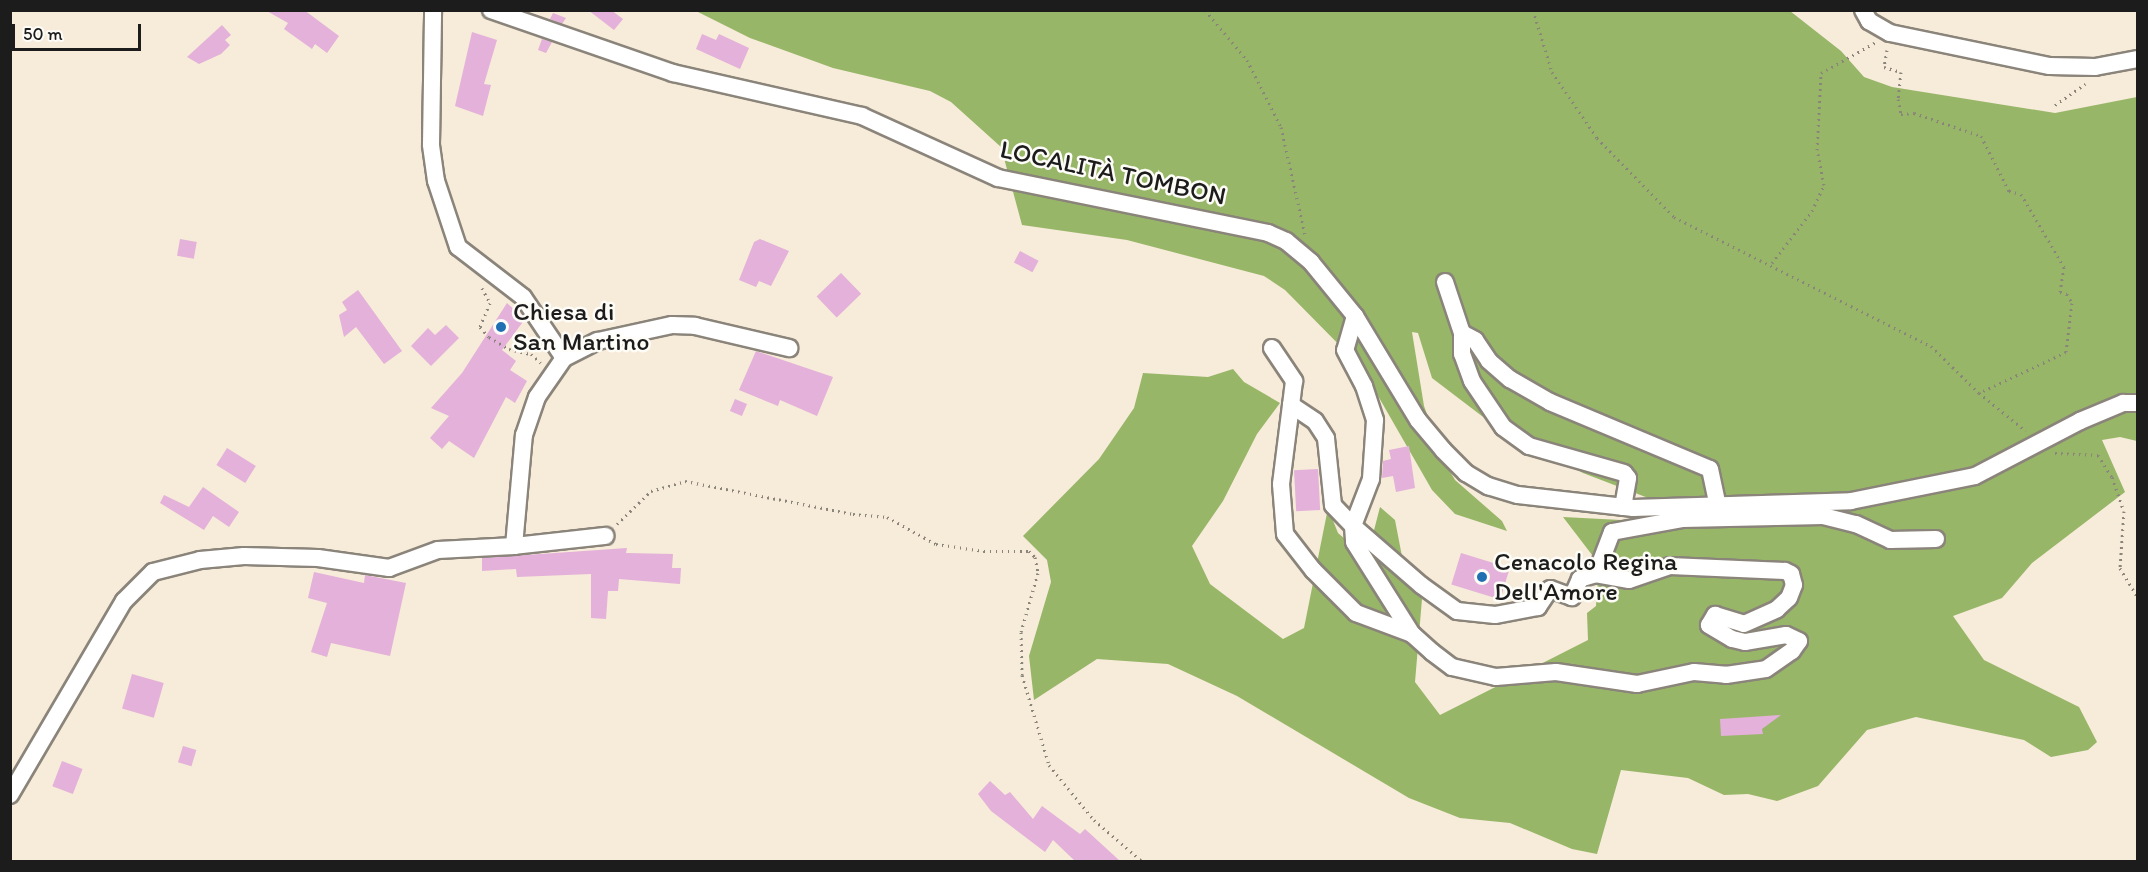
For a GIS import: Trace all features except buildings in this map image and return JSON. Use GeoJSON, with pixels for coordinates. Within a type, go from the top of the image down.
{"type":"FeatureCollection","features":[{"type":"Feature","properties":{"kind":"street"},"geometry":{"type":"LineString","coordinates":[[433,10],[433,166],[458,247],[523,297],[564,358]]}},
{"type":"Feature","properties":{"kind":"street","name":"LOCALITÀ TOMBON"},"geometry":{"type":"LineString","coordinates":[[491,10],[673,73],[862,116],[998,178],[1268,233],[1286,241],[1311,262],[1355,316],[1418,420],[1466,473],[1488,486],[1518,495],[1623,507],[1851,501],[1911,491],[1975,476],[2034,448],[2080,421],[2123,403],[2138,403]]}},
{"type":"Feature","properties":{"kind":"street"},"geometry":{"type":"LineString","coordinates":[[1863,10],[1869,21],[1890,33],[2050,66],[2095,67],[2138,59]]}},
{"type":"Feature","properties":{"kind":"street"},"geometry":{"type":"LineString","coordinates":[[1445,282],[1462,333],[1462,354],[1472,381],[1503,427],[1529,446],[1624,473],[1628,478],[1623,507]]}},
{"type":"Feature","properties":{"kind":"street"},"geometry":{"type":"LineString","coordinates":[[1291,405],[1314,421],[1326,438],[1329,492],[1333,505],[1353,526],[1443,603],[1470,615],[1538,607],[1550,589],[1572,597],[1580,579],[1596,574],[1629,580],[1670,566],[1785,570],[1791,574],[1794,585],[1789,598],[1777,609],[1744,624],[1715,615],[1709,625],[1731,639],[1745,642],[1786,635],[1799,641],[1792,651],[1766,669],[1726,675],[1694,672],[1637,684],[1556,672],[1496,677],[1452,667],[1412,634],[1354,542],[1353,526],[1371,479],[1375,420],[1364,386],[1345,350],[1355,316]]}},
{"type":"Feature","properties":{"kind":"street"},"geometry":{"type":"LineString","coordinates":[[514,546],[524,435],[537,397],[564,358],[598,341],[672,325],[695,326],[789,348]]}},
{"type":"Feature","properties":{"kind":"street"},"geometry":{"type":"LineString","coordinates":[[1462,333],[1475,340],[1490,361],[1510,379],[1550,402],[1710,469],[1717,503]]}},
{"type":"Feature","properties":{"kind":"street"},"geometry":{"type":"LineString","coordinates":[[1272,348],[1294,381],[1281,484],[1285,534],[1313,570],[1356,613],[1412,634]]}},
{"type":"Feature","properties":{"kind":"street"},"geometry":{"type":"LineString","coordinates":[[1596,574],[1612,532],[1682,519],[1823,516],[1856,524],[1890,540],[1936,539]]}},
{"type":"Feature","properties":{"kind":"street"},"geometry":{"type":"LineString","coordinates":[[10,795],[124,602],[153,572],[200,560],[244,556],[318,558],[389,568],[438,550],[514,546],[604,536]]}},
{"type":"Feature","properties":{"kind":"path"},"geometry":{"type":"LineString","coordinates":[[1205,10],[1247,60],[1281,127],[1311,262]]}},
{"type":"Feature","properties":{"kind":"path"},"geometry":{"type":"LineString","coordinates":[[1533,10],[1552,72],[1597,138],[1674,217],[1773,263],[1931,346],[2034,448],[2098,455],[2112,477],[2124,511],[2120,568],[2138,598]]}},
{"type":"Feature","properties":{"kind":"path"},"geometry":{"type":"LineString","coordinates":[[1773,263],[1812,211],[1824,185],[1816,150],[1821,73],[1890,33]]}},
{"type":"Feature","properties":{"kind":"path"},"geometry":{"type":"LineString","coordinates":[[1890,33],[1884,67],[1900,72],[1898,99],[1901,114],[1914,113],[1982,136],[2009,192],[2021,194],[2064,267],[2060,292],[2067,294],[2072,303],[2067,352],[1979,393]]}},
{"type":"Feature","properties":{"kind":"path"},"geometry":{"type":"LineString","coordinates":[[474,261],[490,303],[480,327],[509,349],[531,354],[553,374]]}},
{"type":"Feature","properties":{"kind":"path"},"geometry":{"type":"LineString","coordinates":[[604,536],[651,491],[685,481],[853,514],[887,517],[936,543],[984,551],[1029,551],[1035,557],[1038,573],[1022,633],[1022,665],[1032,711],[1049,765],[1071,794],[1120,844],[1143,861]]}},
{"type":"Feature","properties":{"kind":"green space"},"geometry":{"type":"Polygon","coordinates":[[[696,11],[1790,11],[1841,51],[1864,77],[1892,87],[2055,113],[2137,97],[2137,441],[2120,437],[2102,440],[2125,492],[2032,563],[2002,598],[1953,616],[1984,660],[2079,707],[2097,742],[2088,750],[2051,757],[2024,740],[1916,717],[1867,730],[1818,786],[1777,801],[1748,794],[1724,795],[1688,778],[1621,770],[1597,854],[1572,849],[1510,823],[1460,818],[1409,798],[1237,696],[1168,664],[1097,659],[1034,700],[1029,656],[1051,582],[1047,560],[1023,536],[1099,459],[1134,408],[1143,373],[1208,377],[1233,369],[1244,382],[1280,403],[1257,434],[1223,501],[1192,546],[1210,584],[1283,639],[1304,628],[1328,508],[1338,533],[1360,552],[1371,554],[1375,551],[1371,542],[1380,507],[1395,520],[1405,572],[1422,599],[1415,682],[1440,715],[1588,640],[1587,613],[1596,606],[1599,564],[1563,517],[1679,523],[1690,514],[1583,473],[1495,426],[1432,378],[1418,333],[1412,332],[1424,406],[1445,463],[1455,480],[1502,521],[1507,531],[1455,514],[1432,490],[1362,368],[1285,290],[1264,276],[1127,240],[1022,225],[1001,147],[951,102],[930,91],[833,68],[750,38],[696,11]]]}},
{"type":"Feature","properties":{"kind":"place","name":"Chiesa di San Martino"},"geometry":{"type":"Point","coordinates":[501,327]}},
{"type":"Feature","properties":{"kind":"place","name":"Cenacolo Regina Dell'Amore"},"geometry":{"type":"Point","coordinates":[1482,577]}}]}
